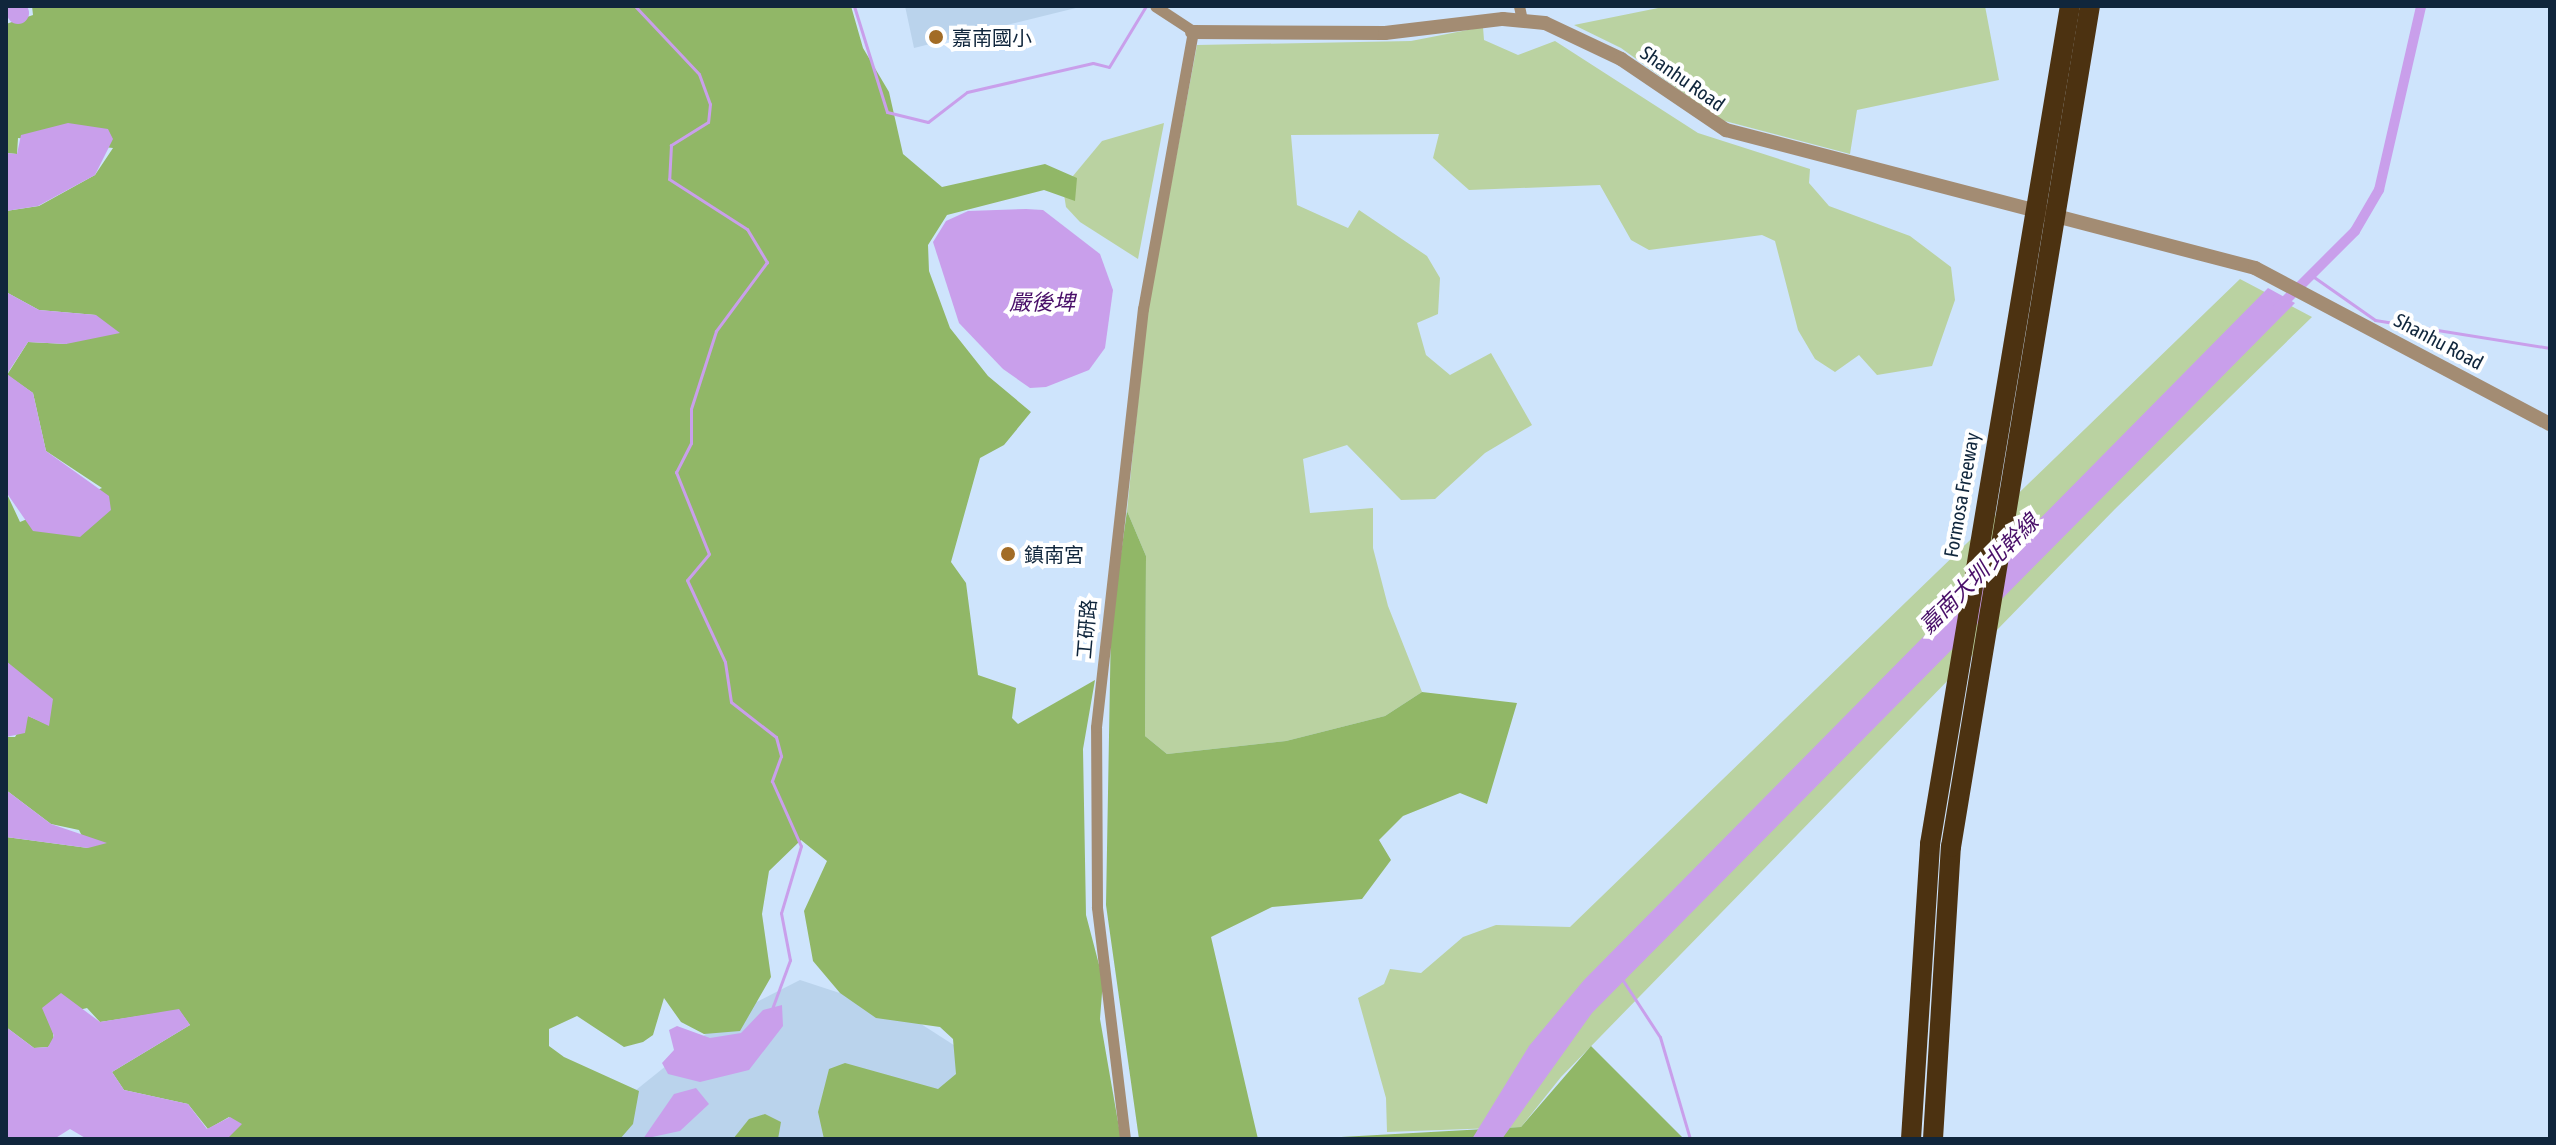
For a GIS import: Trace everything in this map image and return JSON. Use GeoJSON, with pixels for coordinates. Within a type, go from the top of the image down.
{"type":"FeatureCollection","features":[{"type":"Feature","properties":{"kind":"highway","name":"Formosa Freeway"},"geometry":{"type":"LineString","coordinates":[[1911,1139],[1930,844],[2070,6]]}},
{"type":"Feature","properties":{"kind":"highway"},"geometry":{"type":"LineString","coordinates":[[1933,1139],[1951,847],[2090,6]]}},
{"type":"Feature","properties":{"kind":"street"},"geometry":{"type":"LineString","coordinates":[[1155,6],[1192,32]]}},
{"type":"Feature","properties":{"kind":"street","name":"Shanhu Road"},"geometry":{"type":"LineString","coordinates":[[1192,32],[1385,33],[1521,13],[1597,45],[1726,130],[2177,246],[2284,282],[2550,424]]}},
{"type":"Feature","properties":{"kind":"street","name":"工研路"},"geometry":{"type":"LineString","coordinates":[[1125,1139],[1097,907],[1096,727],[1143,309],[1192,32]]}},
{"type":"Feature","properties":{"kind":"shaded area","name":"嘉南國小"},"geometry":{"type":"Polygon","coordinates":[[[905,6],[1084,6],[914,48],[905,6]]]}},
{"type":"Feature","properties":{"kind":"shaded area"},"geometry":{"type":"Polygon","coordinates":[[[800,980],[907,1015],[974,1058],[1021,1139],[575,1139],[727,1017],[800,980]]]}},
{"type":"Feature","properties":{"kind":"green space"},"geometry":{"type":"Polygon","coordinates":[[[32,6],[851,6],[863,48],[889,92],[903,154],[942,187],[1045,164],[1077,178],[1075,201],[1044,190],[947,215],[928,245],[929,271],[950,328],[988,376],[1031,412],[1004,445],[980,458],[951,562],[966,583],[978,675],[1016,688],[1012,718],[1018,724],[1095,680],[1083,749],[1086,915],[1103,980],[1100,1019],[1121,1139],[824,1139],[818,1112],[829,1069],[845,1063],[938,1089],[956,1074],[953,1039],[940,1027],[876,1018],[840,993],[813,961],[804,911],[827,861],[801,840],[769,871],[762,914],[771,977],[740,1031],[704,1034],[681,1022],[664,998],[653,1035],[643,1042],[624,1047],[577,1016],[549,1029],[549,1046],[564,1057],[639,1091],[633,1124],[620,1139],[227,1139],[235,1127],[229,1117],[208,1129],[188,1104],[124,1090],[112,1072],[190,1025],[179,1010],[100,1022],[87,1008],[51,1017],[54,1041],[48,1047],[34,1048],[6,1027],[6,837],[88,848],[79,830],[51,824],[6,790],[6,737],[15,737],[28,716],[49,725],[6,661],[6,492],[20,522],[102,488],[46,451],[33,393],[7,375],[28,342],[66,344],[96,315],[39,310],[6,292],[6,211],[39,206],[95,175],[113,148],[18,138],[17,154],[6,153],[6,24],[33,15],[32,6]]]}},
{"type":"Feature","properties":{"kind":"green space"},"geometry":{"type":"Polygon","coordinates":[[[1668,6],[1985,6],[1999,80],[1857,110],[1850,154],[1721,120],[1621,48],[1574,25],[1668,6]]]}},
{"type":"Feature","properties":{"kind":"green space"},"geometry":{"type":"Polygon","coordinates":[[[1483,27],[1484,40],[1518,55],[1555,41],[1698,133],[1810,169],[1809,183],[1829,206],[1910,236],[1951,267],[1955,300],[1932,366],[1877,375],[1859,355],[1835,372],[1815,359],[1798,330],[1775,241],[1762,235],[1649,250],[1631,240],[1600,185],[1469,190],[1433,158],[1439,134],[1291,135],[1297,205],[1348,228],[1359,210],[1427,256],[1440,278],[1438,314],[1417,323],[1426,355],[1450,375],[1491,353],[1532,425],[1485,453],[1435,499],[1401,500],[1347,445],[1303,459],[1310,513],[1373,508],[1373,548],[1388,606],[1422,692],[1385,716],[1286,741],[1167,754],[1145,736],[1146,556],[1127,511],[1147,313],[1197,45],[1411,41],[1483,27]]]}},
{"type":"Feature","properties":{"kind":"green space"},"geometry":{"type":"Polygon","coordinates":[[[1164,123],[1138,259],[1080,222],[1066,207],[1063,188],[1102,141],[1164,123]]]}},
{"type":"Feature","properties":{"kind":"green space"},"geometry":{"type":"Polygon","coordinates":[[[2240,279],[2312,317],[2115,509],[1561,1077],[1521,1127],[1387,1132],[1386,1098],[1358,998],[1384,984],[1390,969],[1421,973],[1463,937],[1496,925],[1570,927],[2240,279]]]}},
{"type":"Feature","properties":{"kind":"green space"},"geometry":{"type":"Polygon","coordinates":[[[1127,511],[1146,556],[1145,736],[1167,754],[1286,741],[1385,716],[1422,692],[1517,703],[1487,804],[1460,793],[1403,816],[1379,840],[1391,860],[1362,899],[1272,907],[1211,937],[1258,1139],[1139,1139],[1106,905],[1111,624],[1127,511]]]}},
{"type":"Feature","properties":{"kind":"green space"},"geometry":{"type":"Polygon","coordinates":[[[1591,1046],[1684,1139],[1305,1139],[1521,1127],[1591,1046]]]}},
{"type":"Feature","properties":{"kind":"green space"},"geometry":{"type":"Polygon","coordinates":[[[765,1114],[781,1122],[778,1139],[733,1139],[749,1119],[765,1114]]]}},
{"type":"Feature","properties":{"kind":"water"},"geometry":{"type":"Polygon","coordinates":[[[18,2],[29,13],[18,24],[7,13],[18,2]]]}},
{"type":"Feature","properties":{"kind":"water"},"geometry":{"type":"Polygon","coordinates":[[[68,123],[108,129],[113,139],[95,175],[38,206],[6,211],[6,153],[17,154],[21,135],[68,123]]]}},
{"type":"Feature","properties":{"kind":"water","name":"嚴後埤"},"geometry":{"type":"Polygon","coordinates":[[[1043,210],[1100,254],[1113,290],[1105,348],[1089,370],[1046,387],[1030,388],[1003,369],[959,323],[933,242],[946,221],[968,211],[1043,210]]]}},
{"type":"Feature","properties":{"kind":"water"},"geometry":{"type":"Polygon","coordinates":[[[2268,288],[2295,303],[1592,1013],[1502,1139],[1472,1139],[1529,1046],[1584,980],[2268,288]]]}},
{"type":"Feature","properties":{"kind":"water"},"geometry":{"type":"Polygon","coordinates":[[[6,292],[39,310],[96,315],[120,333],[66,344],[28,342],[7,374],[33,393],[46,451],[109,496],[111,510],[80,537],[33,531],[6,492],[6,292]]]}},
{"type":"Feature","properties":{"kind":"water"},"geometry":{"type":"Polygon","coordinates":[[[6,661],[53,699],[49,726],[28,716],[25,733],[6,737],[6,661]]]}},
{"type":"Feature","properties":{"kind":"water"},"geometry":{"type":"Polygon","coordinates":[[[6,790],[51,824],[107,843],[88,848],[6,837],[6,790]]]}},
{"type":"Feature","properties":{"kind":"water"},"geometry":{"type":"Polygon","coordinates":[[[61,993],[100,1022],[179,1009],[190,1025],[112,1072],[124,1090],[188,1104],[207,1129],[230,1117],[242,1124],[227,1139],[87,1139],[70,1129],[54,1139],[6,1139],[6,1027],[34,1048],[48,1047],[54,1036],[42,1008],[61,993]]]}},
{"type":"Feature","properties":{"kind":"water"},"geometry":{"type":"Polygon","coordinates":[[[782,1005],[783,1026],[749,1070],[700,1082],[668,1074],[662,1063],[674,1050],[669,1030],[677,1026],[710,1038],[741,1033],[763,1010],[782,1005]]]}},
{"type":"Feature","properties":{"kind":"water"},"geometry":{"type":"Polygon","coordinates":[[[696,1088],[709,1104],[680,1131],[643,1139],[674,1094],[696,1088]]]}},
{"type":"Feature","properties":{"kind":"waterway"},"geometry":{"type":"LineString","coordinates":[[635,6],[699,74],[710,104],[708,122],[671,145],[669,179],[747,229],[767,262],[716,331],[691,409],[691,443],[676,472],[709,554],[687,580],[725,662],[731,702],[776,737],[781,756],[772,781],[801,846],[781,913],[790,960],[772,1009]]}},
{"type":"Feature","properties":{"kind":"waterway"},"geometry":{"type":"LineString","coordinates":[[854,6],[887,112],[928,122],[967,92],[1093,63],[1109,67],[1146,6]]}},
{"type":"Feature","properties":{"kind":"waterway","name":"嘉南大圳 北幹線"},"geometry":{"type":"LineString","coordinates":[[2278,308],[2355,231],[2379,190],[2421,6]]}},
{"type":"Feature","properties":{"kind":"waterway"},"geometry":{"type":"LineString","coordinates":[[2311,275],[2375,320],[2550,348]]}},
{"type":"Feature","properties":{"kind":"waterway"},"geometry":{"type":"LineString","coordinates":[[1622,979],[1660,1037],[1690,1139]]}},
{"type":"Feature","properties":{"kind":"place","name":"嘉南國小"},"geometry":{"type":"Point","coordinates":[936,37]}},
{"type":"Feature","properties":{"kind":"place","name":"鎮南宮"},"geometry":{"type":"Point","coordinates":[1008,554]}}]}
